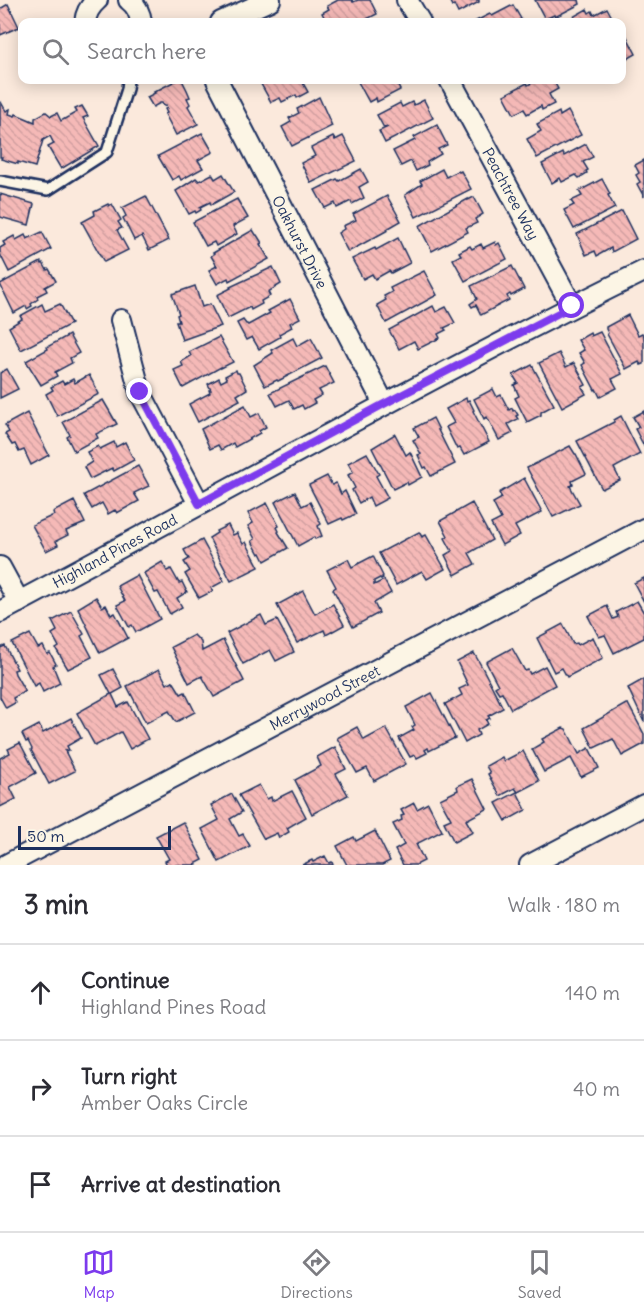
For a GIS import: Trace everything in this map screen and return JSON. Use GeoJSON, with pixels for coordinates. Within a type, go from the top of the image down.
{"type":"FeatureCollection","features":[{"type":"Feature","properties":{"kind":"street"},"geometry":{"type":"LineString","coordinates":[[87,18],[88,11],[97,0]]}},
{"type":"Feature","properties":{"kind":"street"},"geometry":{"type":"LineString","coordinates":[[129,0],[137,8],[140,18]]}},
{"type":"Feature","properties":{"kind":"street"},"geometry":{"type":"LineString","coordinates":[[230,18],[270,0]]}},
{"type":"Feature","properties":{"kind":"street"},"geometry":{"type":"LineString","coordinates":[[407,0],[418,18]]}},
{"type":"Feature","properties":{"kind":"street","name":"Oakhurst Drive"},"geometry":{"type":"LineString","coordinates":[[219,84],[384,404]]}},
{"type":"Feature","properties":{"kind":"street","name":"Peachtree Way"},"geometry":{"type":"LineString","coordinates":[[452,84],[572,306]]}},
{"type":"Feature","properties":{"kind":"street","name":"Highland Pines Road"},"geometry":{"type":"LineString","coordinates":[[0,612],[384,404],[644,271]]}},
{"type":"Feature","properties":{"kind":"street"},"geometry":{"type":"LineString","coordinates":[[121,320],[140,392],[199,504]]}},
{"type":"Feature","properties":{"kind":"street","name":"Merrywood Street"},"geometry":{"type":"LineString","coordinates":[[6,865],[644,529]]}},
{"type":"Feature","properties":{"kind":"street"},"geometry":{"type":"LineString","coordinates":[[0,567],[19,602]]}},
{"type":"Feature","properties":{"kind":"street"},"geometry":{"type":"LineString","coordinates":[[530,865],[644,805]]}},
{"type":"Feature","properties":{"kind":"lane"},"geometry":{"type":"LineString","coordinates":[[0,181],[48,190],[107,152],[128,84]]}},
{"type":"Feature","properties":{"kind":"building"},"geometry":{"type":"Polygon","coordinates":[[[338,0],[352,0],[353,2],[370,0],[377,14],[369,18],[325,18],[322,13],[329,9],[327,6],[338,0]]]}},
{"type":"Feature","properties":{"kind":"building"},"geometry":{"type":"Polygon","coordinates":[[[449,0],[479,0],[479,2],[458,13],[449,0]]]}},
{"type":"Feature","properties":{"kind":"building"},"geometry":{"type":"Polygon","coordinates":[[[535,0],[579,0],[580,4],[555,17],[554,15],[544,18],[535,0]]]}},
{"type":"Feature","properties":{"kind":"building"},"geometry":{"type":"Polygon","coordinates":[[[8,4],[18,27],[0,35],[0,9],[8,4]]]}},
{"type":"Feature","properties":{"kind":"building"},"geometry":{"type":"Polygon","coordinates":[[[513,5],[520,18],[482,18],[490,14],[492,16],[513,5]]]}},
{"type":"Feature","properties":{"kind":"building"},"geometry":{"type":"Polygon","coordinates":[[[607,8],[612,18],[571,18],[587,9],[594,15],[607,8]]]}},
{"type":"Feature","properties":{"kind":"building"},"geometry":{"type":"Polygon","coordinates":[[[626,35],[636,54],[626,60],[626,35]]]}},
{"type":"Feature","properties":{"kind":"building"},"geometry":{"type":"Polygon","coordinates":[[[169,84],[184,84],[190,97],[187,98],[190,104],[188,106],[198,124],[176,135],[165,114],[167,113],[166,105],[160,103],[153,107],[147,97],[169,84]]]}},
{"type":"Feature","properties":{"kind":"building"},"geometry":{"type":"Polygon","coordinates":[[[261,84],[304,84],[308,92],[297,98],[296,95],[282,102],[280,98],[271,102],[261,84]]]}},
{"type":"Feature","properties":{"kind":"building"},"geometry":{"type":"Polygon","coordinates":[[[359,84],[397,84],[400,90],[377,102],[376,98],[369,102],[359,84]]]}},
{"type":"Feature","properties":{"kind":"building"},"geometry":{"type":"Polygon","coordinates":[[[525,84],[555,84],[558,89],[549,94],[554,104],[542,110],[541,106],[527,114],[524,109],[514,114],[504,95],[525,84]]]}},
{"type":"Feature","properties":{"kind":"building"},"geometry":{"type":"Polygon","coordinates":[[[319,97],[332,126],[292,146],[282,127],[291,122],[289,118],[299,113],[297,109],[319,97]]]}},
{"type":"Feature","properties":{"kind":"building"},"geometry":{"type":"Polygon","coordinates":[[[424,100],[433,118],[385,143],[379,131],[388,127],[384,128],[377,115],[400,103],[402,107],[424,100]]]}},
{"type":"Feature","properties":{"kind":"building"},"geometry":{"type":"Polygon","coordinates":[[[1,102],[6,111],[10,109],[9,114],[15,116],[16,114],[35,122],[35,118],[46,112],[51,116],[57,113],[61,121],[77,112],[75,109],[82,106],[88,116],[83,118],[99,146],[61,169],[48,147],[54,144],[50,136],[43,140],[35,167],[1,159],[1,102]]]}},
{"type":"Feature","properties":{"kind":"building"},"geometry":{"type":"Polygon","coordinates":[[[568,111],[581,135],[537,158],[527,139],[541,131],[537,124],[559,112],[560,116],[568,111]]]}},
{"type":"Feature","properties":{"kind":"building"},"geometry":{"type":"Polygon","coordinates":[[[437,125],[447,145],[438,149],[441,154],[416,171],[411,161],[401,166],[393,151],[437,125]]]}},
{"type":"Feature","properties":{"kind":"building"},"geometry":{"type":"Polygon","coordinates":[[[202,133],[213,152],[198,160],[203,168],[181,180],[179,176],[172,180],[158,156],[202,133]]]}},
{"type":"Feature","properties":{"kind":"building"},"geometry":{"type":"Polygon","coordinates":[[[343,136],[356,161],[311,183],[301,163],[315,156],[311,148],[333,137],[335,140],[343,136]]]}},
{"type":"Feature","properties":{"kind":"building"},"geometry":{"type":"Polygon","coordinates":[[[586,144],[593,157],[583,162],[588,170],[587,173],[579,178],[576,175],[562,182],[560,178],[552,183],[542,164],[563,153],[564,156],[586,144]]]}},
{"type":"Feature","properties":{"kind":"building"},"geometry":{"type":"Polygon","coordinates":[[[644,160],[644,197],[637,184],[640,182],[636,175],[639,173],[635,165],[644,160]]]}},
{"type":"Feature","properties":{"kind":"building"},"geometry":{"type":"Polygon","coordinates":[[[361,169],[368,182],[359,187],[364,198],[337,208],[335,203],[325,208],[315,190],[361,169]]]}},
{"type":"Feature","properties":{"kind":"building"},"geometry":{"type":"Polygon","coordinates":[[[442,169],[446,177],[461,171],[471,189],[416,217],[405,195],[422,184],[420,181],[442,169]]]}},
{"type":"Feature","properties":{"kind":"building"},"geometry":{"type":"Polygon","coordinates":[[[212,174],[215,179],[223,174],[234,192],[211,205],[210,202],[200,207],[201,210],[196,213],[195,211],[189,214],[176,191],[196,178],[199,181],[212,174]]]}},
{"type":"Feature","properties":{"kind":"building"},"geometry":{"type":"Polygon","coordinates":[[[602,179],[615,208],[574,229],[564,210],[574,205],[571,201],[582,196],[579,191],[602,179]]]}},
{"type":"Feature","properties":{"kind":"building"},"geometry":{"type":"Polygon","coordinates":[[[0,194],[34,204],[29,225],[0,217],[0,194]]]}},
{"type":"Feature","properties":{"kind":"building"},"geometry":{"type":"Polygon","coordinates":[[[146,196],[169,240],[149,250],[142,236],[134,240],[123,218],[126,216],[122,208],[146,196]]]}},
{"type":"Feature","properties":{"kind":"building"},"geometry":{"type":"Polygon","coordinates":[[[387,196],[401,221],[348,252],[338,233],[344,229],[343,226],[356,220],[353,214],[387,196]]]}},
{"type":"Feature","properties":{"kind":"building"},"geometry":{"type":"Polygon","coordinates":[[[474,197],[483,214],[475,219],[477,223],[466,228],[468,232],[432,251],[419,226],[474,197]]]}},
{"type":"Feature","properties":{"kind":"building"},"geometry":{"type":"Polygon","coordinates":[[[237,199],[248,218],[233,226],[237,234],[216,246],[214,242],[206,246],[193,222],[237,199]]]}},
{"type":"Feature","properties":{"kind":"building"},"geometry":{"type":"Polygon","coordinates":[[[108,204],[109,206],[112,204],[121,220],[118,222],[122,228],[117,230],[128,250],[104,262],[82,222],[95,215],[94,211],[108,204]]]}},
{"type":"Feature","properties":{"kind":"building"},"geometry":{"type":"Polygon","coordinates":[[[622,211],[636,239],[612,252],[611,248],[597,256],[595,251],[586,255],[577,234],[622,211]]]}},
{"type":"Feature","properties":{"kind":"building"},"geometry":{"type":"Polygon","coordinates":[[[253,230],[269,259],[229,281],[228,278],[217,284],[209,270],[217,266],[211,256],[213,253],[253,230]]]}},
{"type":"Feature","properties":{"kind":"building"},"geometry":{"type":"Polygon","coordinates":[[[42,232],[51,249],[9,272],[0,254],[0,248],[5,245],[3,242],[14,236],[16,240],[25,235],[27,239],[42,232]]]}},
{"type":"Feature","properties":{"kind":"building"},"geometry":{"type":"Polygon","coordinates":[[[398,238],[410,263],[375,279],[372,274],[363,279],[352,259],[398,238]]]}},
{"type":"Feature","properties":{"kind":"building"},"geometry":{"type":"Polygon","coordinates":[[[495,242],[496,245],[499,243],[507,259],[465,281],[453,259],[461,255],[459,252],[470,246],[472,249],[481,244],[483,248],[495,242]]]}},
{"type":"Feature","properties":{"kind":"building"},"geometry":{"type":"Polygon","coordinates":[[[41,262],[47,270],[49,269],[56,281],[45,287],[47,291],[37,296],[38,299],[31,304],[32,306],[27,309],[26,306],[14,313],[0,284],[41,262]]]}},
{"type":"Feature","properties":{"kind":"building"},"geometry":{"type":"Polygon","coordinates":[[[512,266],[524,289],[511,296],[510,294],[507,296],[509,300],[481,315],[476,305],[472,307],[470,304],[477,299],[471,286],[512,266]]]}},
{"type":"Feature","properties":{"kind":"building"},"geometry":{"type":"Polygon","coordinates":[[[273,267],[281,284],[268,292],[270,296],[261,301],[262,304],[228,318],[217,295],[273,267]]]}},
{"type":"Feature","properties":{"kind":"building"},"geometry":{"type":"Polygon","coordinates":[[[424,271],[437,295],[386,323],[377,305],[386,300],[384,296],[392,292],[390,288],[424,271]]]}},
{"type":"Feature","properties":{"kind":"building"},"geometry":{"type":"Polygon","coordinates":[[[195,286],[202,307],[210,304],[221,326],[182,340],[176,322],[179,322],[177,315],[179,314],[172,294],[195,286]]]}},
{"type":"Feature","properties":{"kind":"building"},"geometry":{"type":"Polygon","coordinates":[[[290,299],[300,318],[290,323],[292,327],[259,349],[252,337],[246,340],[237,323],[243,320],[248,325],[290,299]]]}},
{"type":"Feature","properties":{"kind":"building"},"geometry":{"type":"Polygon","coordinates":[[[42,304],[45,311],[60,304],[71,324],[21,350],[9,327],[22,319],[20,316],[42,304]]]}},
{"type":"Feature","properties":{"kind":"building"},"geometry":{"type":"Polygon","coordinates":[[[433,306],[436,312],[446,307],[455,323],[438,334],[440,338],[418,349],[414,341],[399,349],[389,330],[433,306]]]}},
{"type":"Feature","properties":{"kind":"building"},"geometry":{"type":"Polygon","coordinates":[[[628,315],[638,335],[642,333],[644,336],[644,364],[641,365],[639,362],[626,369],[607,334],[606,327],[628,315]]]}},
{"type":"Feature","properties":{"kind":"building"},"geometry":{"type":"Polygon","coordinates":[[[600,332],[622,374],[612,379],[617,388],[600,397],[582,365],[585,363],[579,353],[584,350],[578,340],[590,333],[591,336],[600,332]]]}},
{"type":"Feature","properties":{"kind":"building"},"geometry":{"type":"Polygon","coordinates":[[[69,335],[79,353],[70,358],[72,363],[55,372],[57,376],[41,385],[26,361],[69,335]]]}},
{"type":"Feature","properties":{"kind":"building"},"geometry":{"type":"Polygon","coordinates":[[[219,337],[233,362],[183,388],[174,370],[183,366],[181,362],[191,356],[189,352],[219,337]]]}},
{"type":"Feature","properties":{"kind":"building"},"geometry":{"type":"Polygon","coordinates":[[[293,338],[297,346],[311,338],[322,358],[265,386],[254,365],[273,353],[271,350],[293,338]]]}},
{"type":"Feature","properties":{"kind":"building"},"geometry":{"type":"Polygon","coordinates":[[[559,353],[566,367],[574,363],[586,385],[582,387],[586,394],[562,407],[539,363],[559,353]]]}},
{"type":"Feature","properties":{"kind":"building"},"geometry":{"type":"Polygon","coordinates":[[[532,365],[554,405],[527,422],[515,398],[519,396],[514,385],[518,383],[513,375],[532,365]]]}},
{"type":"Feature","properties":{"kind":"building"},"geometry":{"type":"Polygon","coordinates":[[[325,366],[334,383],[319,390],[322,395],[313,400],[315,403],[304,409],[302,405],[294,409],[289,400],[277,406],[270,393],[325,366]]]}},
{"type":"Feature","properties":{"kind":"building"},"geometry":{"type":"Polygon","coordinates":[[[7,369],[18,389],[0,398],[0,373],[7,369]]]}},
{"type":"Feature","properties":{"kind":"building"},"geometry":{"type":"Polygon","coordinates":[[[236,370],[247,389],[237,395],[240,400],[198,422],[189,404],[210,393],[208,384],[219,378],[221,382],[227,379],[225,376],[236,370]]]}},
{"type":"Feature","properties":{"kind":"building"},"geometry":{"type":"Polygon","coordinates":[[[89,375],[99,394],[57,416],[46,394],[53,390],[51,387],[62,381],[64,384],[73,379],[75,383],[89,375]]]}},
{"type":"Feature","properties":{"kind":"building"},"geometry":{"type":"Polygon","coordinates":[[[493,389],[497,397],[501,395],[509,410],[512,408],[518,415],[516,416],[518,419],[508,424],[513,433],[499,440],[487,417],[484,419],[474,399],[493,389]]]}},
{"type":"Feature","properties":{"kind":"building"},"geometry":{"type":"Polygon","coordinates":[[[466,398],[489,442],[464,455],[460,448],[457,449],[446,427],[454,423],[446,409],[466,398]]]}},
{"type":"Feature","properties":{"kind":"building"},"geometry":{"type":"Polygon","coordinates":[[[103,400],[117,424],[96,434],[98,438],[74,451],[67,437],[70,435],[63,422],[103,400]]]}},
{"type":"Feature","properties":{"kind":"building"},"geometry":{"type":"Polygon","coordinates":[[[245,405],[251,417],[259,413],[266,427],[235,447],[233,443],[221,450],[218,445],[210,449],[201,429],[245,405]]]}},
{"type":"Feature","properties":{"kind":"building"},"geometry":{"type":"Polygon","coordinates":[[[644,411],[644,446],[635,429],[639,427],[633,417],[644,411]]]}},
{"type":"Feature","properties":{"kind":"building"},"geometry":{"type":"Polygon","coordinates":[[[27,413],[49,455],[31,465],[24,450],[19,452],[5,434],[9,432],[5,425],[27,413]]]}},
{"type":"Feature","properties":{"kind":"building"},"geometry":{"type":"Polygon","coordinates":[[[621,416],[640,454],[614,468],[620,480],[602,489],[577,441],[621,416]]]}},
{"type":"Feature","properties":{"kind":"building"},"geometry":{"type":"Polygon","coordinates":[[[433,418],[455,464],[431,476],[426,467],[424,468],[418,455],[421,454],[413,440],[419,437],[414,428],[433,418]]]}},
{"type":"Feature","properties":{"kind":"building"},"geometry":{"type":"Polygon","coordinates":[[[395,434],[406,455],[410,452],[422,477],[408,485],[407,482],[393,489],[372,448],[395,434]]]}},
{"type":"Feature","properties":{"kind":"building"},"geometry":{"type":"Polygon","coordinates":[[[114,442],[116,447],[125,442],[134,460],[114,471],[112,468],[90,479],[84,467],[92,462],[87,452],[98,446],[100,449],[114,442]]]}},
{"type":"Feature","properties":{"kind":"building"},"geometry":{"type":"Polygon","coordinates":[[[570,446],[586,474],[572,481],[573,485],[570,486],[580,504],[553,517],[527,468],[570,446]]]}},
{"type":"Feature","properties":{"kind":"building"},"geometry":{"type":"Polygon","coordinates":[[[367,453],[379,474],[376,476],[388,498],[373,506],[369,497],[359,503],[348,475],[353,472],[348,463],[367,453]]]}},
{"type":"Feature","properties":{"kind":"building"},"geometry":{"type":"Polygon","coordinates":[[[138,466],[149,486],[134,493],[139,501],[117,513],[115,510],[108,514],[102,503],[92,509],[84,495],[138,466]]]}},
{"type":"Feature","properties":{"kind":"building"},"geometry":{"type":"Polygon","coordinates":[[[327,476],[332,485],[336,483],[341,494],[345,491],[356,514],[329,524],[309,485],[327,476]]]}},
{"type":"Feature","properties":{"kind":"building"},"geometry":{"type":"Polygon","coordinates":[[[524,478],[542,512],[515,526],[520,535],[502,545],[491,524],[501,519],[493,503],[502,498],[499,493],[524,478]]]}},
{"type":"Feature","properties":{"kind":"building"},"geometry":{"type":"Polygon","coordinates":[[[295,492],[302,506],[310,502],[321,524],[318,526],[322,536],[315,539],[314,537],[298,546],[275,502],[295,492]]]}},
{"type":"Feature","properties":{"kind":"building"},"geometry":{"type":"Polygon","coordinates":[[[74,501],[85,523],[66,531],[68,535],[56,541],[58,545],[46,551],[32,525],[54,515],[53,512],[74,501]]]}},
{"type":"Feature","properties":{"kind":"building"},"geometry":{"type":"Polygon","coordinates":[[[267,503],[279,526],[277,527],[278,532],[288,548],[265,561],[252,541],[255,539],[248,526],[253,523],[248,513],[267,503]]]}},
{"type":"Feature","properties":{"kind":"building"},"geometry":{"type":"Polygon","coordinates":[[[472,503],[492,540],[469,553],[475,564],[455,575],[445,555],[452,551],[445,538],[448,536],[440,521],[472,503]]]}},
{"type":"Feature","properties":{"kind":"building"},"geometry":{"type":"Polygon","coordinates":[[[228,525],[233,535],[237,533],[243,544],[246,542],[259,567],[231,581],[209,538],[217,533],[216,531],[228,525]]]}},
{"type":"Feature","properties":{"kind":"building"},"geometry":{"type":"Polygon","coordinates":[[[419,532],[422,537],[426,535],[445,569],[427,579],[422,571],[396,585],[379,553],[419,532]]]}},
{"type":"Feature","properties":{"kind":"building"},"geometry":{"type":"Polygon","coordinates":[[[202,540],[224,581],[211,588],[213,591],[199,598],[185,574],[190,571],[184,562],[189,559],[184,550],[202,540]]]}},
{"type":"Feature","properties":{"kind":"building"},"geometry":{"type":"Polygon","coordinates":[[[373,556],[383,576],[374,581],[374,585],[384,580],[391,593],[374,603],[379,613],[353,627],[333,589],[336,587],[327,570],[348,559],[352,567],[373,556]]]}},
{"type":"Feature","properties":{"kind":"building"},"geometry":{"type":"Polygon","coordinates":[[[162,562],[167,571],[171,569],[179,583],[182,582],[187,592],[177,598],[182,607],[170,614],[144,573],[162,562]]]}},
{"type":"Feature","properties":{"kind":"building"},"geometry":{"type":"Polygon","coordinates":[[[137,575],[160,619],[136,632],[132,625],[129,627],[117,605],[125,601],[117,586],[137,575]]]}},
{"type":"Feature","properties":{"kind":"building"},"geometry":{"type":"Polygon","coordinates":[[[644,578],[644,602],[634,583],[644,578]]]}},
{"type":"Feature","properties":{"kind":"building"},"geometry":{"type":"Polygon","coordinates":[[[303,591],[315,614],[333,604],[344,625],[326,635],[324,630],[297,643],[277,605],[303,591]]]}},
{"type":"Feature","properties":{"kind":"building"},"geometry":{"type":"Polygon","coordinates":[[[96,597],[102,607],[106,605],[111,615],[115,613],[128,638],[100,653],[78,608],[96,597]]]}},
{"type":"Feature","properties":{"kind":"building"},"geometry":{"type":"Polygon","coordinates":[[[637,601],[644,613],[644,638],[614,653],[605,635],[599,637],[588,616],[607,606],[613,619],[618,617],[616,612],[637,601]]]}},
{"type":"Feature","properties":{"kind":"building"},"geometry":{"type":"Polygon","coordinates":[[[71,611],[84,634],[81,636],[92,657],[68,669],[56,649],[59,647],[52,634],[57,631],[52,621],[71,611]]]}},
{"type":"Feature","properties":{"kind":"building"},"geometry":{"type":"Polygon","coordinates":[[[261,615],[266,625],[277,620],[294,652],[276,661],[270,650],[243,664],[227,633],[261,615]]]}},
{"type":"Feature","properties":{"kind":"building"},"geometry":{"type":"Polygon","coordinates":[[[563,624],[573,644],[578,645],[593,637],[603,658],[567,677],[562,668],[554,672],[537,638],[563,624]]]}},
{"type":"Feature","properties":{"kind":"building"},"geometry":{"type":"Polygon","coordinates":[[[30,634],[38,648],[43,646],[56,664],[53,666],[60,683],[43,692],[39,683],[34,686],[12,643],[30,634]]]}},
{"type":"Feature","properties":{"kind":"building"},"geometry":{"type":"Polygon","coordinates":[[[194,635],[201,642],[202,651],[223,640],[244,681],[214,697],[202,676],[189,683],[171,647],[194,635]]]}},
{"type":"Feature","properties":{"kind":"building"},"geometry":{"type":"Polygon","coordinates":[[[5,646],[17,669],[14,670],[15,674],[25,691],[13,698],[15,703],[6,708],[0,697],[0,648],[5,646]]]}},
{"type":"Feature","properties":{"kind":"building"},"geometry":{"type":"Polygon","coordinates":[[[512,648],[525,671],[528,670],[530,674],[545,666],[555,685],[511,709],[502,692],[499,693],[495,687],[498,685],[486,662],[512,648]]]}},
{"type":"Feature","properties":{"kind":"building"},"geometry":{"type":"Polygon","coordinates":[[[474,653],[503,708],[488,716],[490,718],[486,720],[488,724],[477,730],[479,735],[465,743],[445,704],[462,695],[459,689],[468,685],[457,662],[474,653]]]}},
{"type":"Feature","properties":{"kind":"building"},"geometry":{"type":"Polygon","coordinates":[[[113,669],[123,688],[112,694],[118,707],[128,702],[148,739],[130,749],[121,732],[95,746],[77,713],[111,694],[101,675],[113,669]]]}},
{"type":"Feature","properties":{"kind":"building"},"geometry":{"type":"Polygon","coordinates":[[[159,669],[167,684],[173,681],[181,694],[185,692],[195,712],[176,722],[169,711],[146,723],[127,686],[159,669]]]}},
{"type":"Feature","properties":{"kind":"building"},"geometry":{"type":"Polygon","coordinates":[[[644,679],[644,722],[628,688],[644,679]]]}},
{"type":"Feature","properties":{"kind":"building"},"geometry":{"type":"Polygon","coordinates":[[[432,693],[455,738],[429,751],[428,748],[425,750],[427,753],[417,758],[415,755],[410,757],[399,738],[414,730],[412,727],[415,725],[406,707],[432,693]]]}},
{"type":"Feature","properties":{"kind":"building"},"geometry":{"type":"Polygon","coordinates":[[[626,704],[644,734],[644,744],[622,756],[613,739],[594,748],[584,728],[626,704]]]}},
{"type":"Feature","properties":{"kind":"building"},"geometry":{"type":"Polygon","coordinates":[[[71,718],[81,738],[67,746],[69,750],[65,751],[75,771],[49,784],[28,741],[26,742],[22,734],[39,725],[43,733],[71,718]]]}},
{"type":"Feature","properties":{"kind":"building"},"geometry":{"type":"Polygon","coordinates":[[[357,727],[364,740],[386,728],[406,764],[374,781],[367,768],[357,773],[337,738],[357,727]]]}},
{"type":"Feature","properties":{"kind":"building"},"geometry":{"type":"Polygon","coordinates":[[[563,728],[566,729],[579,754],[589,748],[599,768],[581,777],[571,758],[544,772],[532,749],[544,742],[542,739],[563,728]]]}},
{"type":"Feature","properties":{"kind":"building"},"geometry":{"type":"Polygon","coordinates":[[[20,743],[36,773],[10,787],[16,799],[0,807],[0,758],[10,753],[8,749],[20,743]]]}},
{"type":"Feature","properties":{"kind":"building"},"geometry":{"type":"Polygon","coordinates":[[[335,747],[346,769],[336,774],[348,795],[312,814],[295,780],[321,766],[317,757],[335,747]]]}},
{"type":"Feature","properties":{"kind":"building"},"geometry":{"type":"Polygon","coordinates":[[[523,751],[539,781],[518,792],[515,788],[500,796],[486,766],[502,757],[504,761],[523,751]]]}},
{"type":"Feature","properties":{"kind":"building"},"geometry":{"type":"Polygon","coordinates":[[[472,779],[487,809],[466,820],[473,832],[454,842],[444,822],[451,819],[440,799],[458,790],[457,786],[472,779]]]}},
{"type":"Feature","properties":{"kind":"building"},"geometry":{"type":"Polygon","coordinates":[[[259,785],[267,799],[271,797],[272,801],[292,791],[306,817],[287,828],[289,832],[279,838],[277,833],[264,839],[239,795],[259,785]]]}},
{"type":"Feature","properties":{"kind":"building"},"geometry":{"type":"Polygon","coordinates":[[[517,792],[526,810],[506,821],[496,803],[517,792]]]}},
{"type":"Feature","properties":{"kind":"building"},"geometry":{"type":"Polygon","coordinates":[[[232,794],[242,812],[230,819],[239,836],[243,834],[250,846],[219,862],[202,829],[219,820],[211,805],[232,794]]]}},
{"type":"Feature","properties":{"kind":"building"},"geometry":{"type":"Polygon","coordinates":[[[414,803],[417,809],[428,803],[442,831],[416,844],[424,861],[416,865],[403,865],[395,850],[404,845],[393,824],[402,820],[401,816],[404,815],[401,810],[414,803]]]}},
{"type":"Feature","properties":{"kind":"building"},"geometry":{"type":"Polygon","coordinates":[[[183,822],[203,860],[196,865],[167,865],[165,861],[169,859],[156,836],[183,822]]]}},
{"type":"Feature","properties":{"kind":"building"},"geometry":{"type":"Polygon","coordinates":[[[375,831],[390,861],[382,865],[347,865],[337,846],[354,837],[356,841],[375,831]]]}},
{"type":"Feature","properties":{"kind":"building"},"geometry":{"type":"Polygon","coordinates":[[[325,856],[333,865],[302,865],[312,860],[313,862],[325,856]]]}},
{"type":"Feature","properties":{"kind":"route"},"geometry":{"type":"LineString","coordinates":[[140,392],[199,504],[572,306]]}}]}
